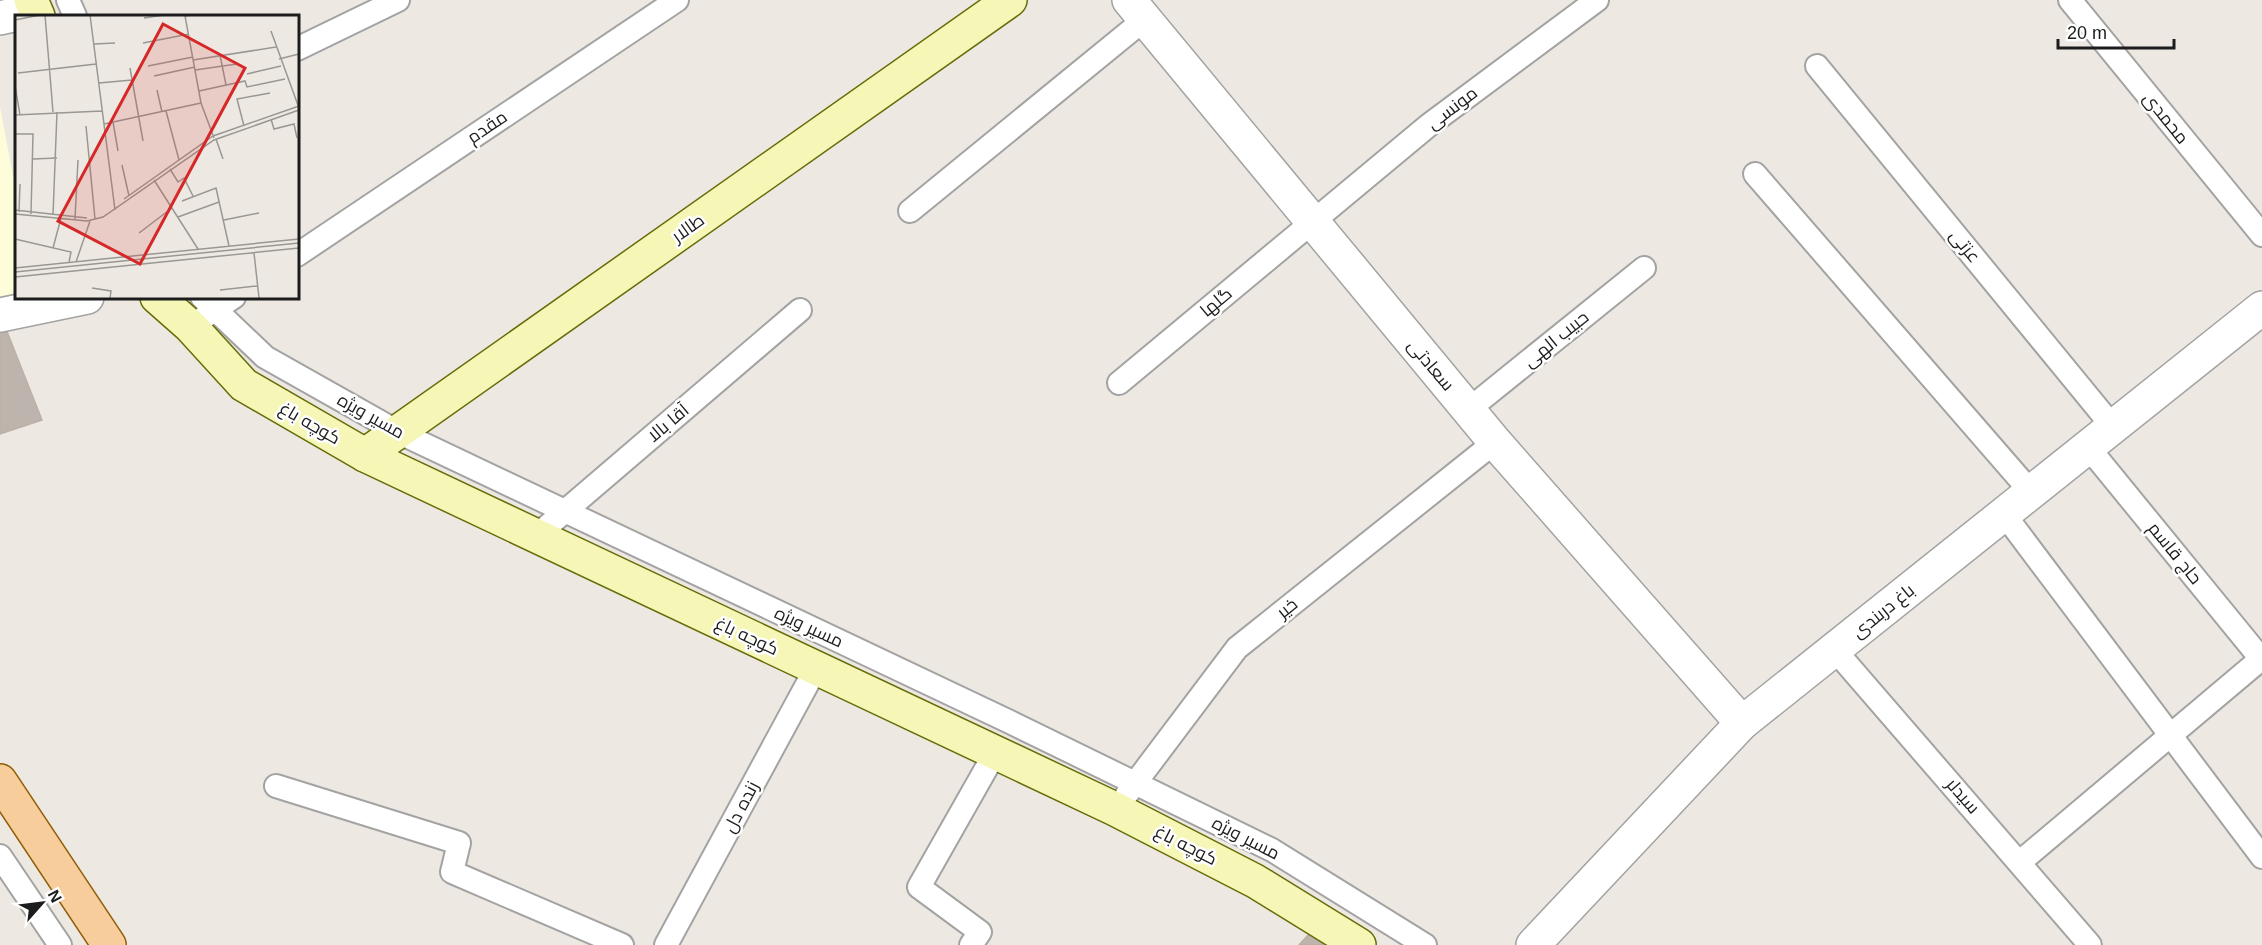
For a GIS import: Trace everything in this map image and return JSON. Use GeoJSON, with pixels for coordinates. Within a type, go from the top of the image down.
{"type":"FeatureCollection","features":[{"type":"Feature","properties":{"kind":"main road","name":"طالار"},"geometry":{"type":"LineString","coordinates":[[365,455],[1010,0]]}},
{"type":"Feature","properties":{"kind":"main road","name":"کوچه باغ"},"geometry":{"type":"LineString","coordinates":[[160,298],[202,312],[244,385],[365,455],[1115,809],[1255,880],[1359,945]]}},
{"type":"Feature","properties":{"kind":"main road"},"geometry":{"type":"LineString","coordinates":[[0,781],[109,945]]}},
{"type":"Feature","properties":{"kind":"street"},"geometry":{"type":"LineString","coordinates":[[0,18],[35,9]]}},
{"type":"Feature","properties":{"kind":"street","name":"سعادتی"},"geometry":{"type":"LineString","coordinates":[[1137,9],[1495,442],[1742,723]]}},
{"type":"Feature","properties":{"kind":"street"},"geometry":{"type":"LineString","coordinates":[[0,315],[82,298]]}},
{"type":"Feature","properties":{"kind":"street","name":"باغ دربندی"},"geometry":{"type":"LineString","coordinates":[[1533,945],[1742,723],[2262,308]]}},
{"type":"Feature","properties":{"kind":"lane"},"geometry":{"type":"LineString","coordinates":[[69,0],[75,15]]}},
{"type":"Feature","properties":{"kind":"lane"},"geometry":{"type":"LineString","coordinates":[[298,49],[398,0]]}},
{"type":"Feature","properties":{"kind":"lane","name":"مقدم"},"geometry":{"type":"LineString","coordinates":[[298,254],[677,0]]}},
{"type":"Feature","properties":{"kind":"lane","name":"مونسی"},"geometry":{"type":"LineString","coordinates":[[1313,222],[1429,125],[1597,0]]}},
{"type":"Feature","properties":{"kind":"lane","name":"محمدی"},"geometry":{"type":"LineString","coordinates":[[2070,0],[2262,235]]}},
{"type":"Feature","properties":{"kind":"lane"},"geometry":{"type":"LineString","coordinates":[[910,211],[1137,9]]}},
{"type":"Feature","properties":{"kind":"lane","name":"عزتی"},"geometry":{"type":"LineString","coordinates":[[1817,66],[2101,437]]}},
{"type":"Feature","properties":{"kind":"lane"},"geometry":{"type":"LineString","coordinates":[[1755,174],[2031,492]]}},
{"type":"Feature","properties":{"kind":"lane","name":"گلها"},"geometry":{"type":"LineString","coordinates":[[1119,383],[1313,222]]}},
{"type":"Feature","properties":{"kind":"lane","name":"حبیب الهی"},"geometry":{"type":"LineString","coordinates":[[1468,410],[1644,267]]}},
{"type":"Feature","properties":{"kind":"lane"},"geometry":{"type":"LineString","coordinates":[[202,312],[232,298]]}},
{"type":"Feature","properties":{"kind":"lane","name":"آقا بالا"},"geometry":{"type":"LineString","coordinates":[[536,536],[800,310]]}},
{"type":"Feature","properties":{"kind":"lane","name":"مسیر ویژه"},"geometry":{"type":"LineString","coordinates":[[202,312],[266,357],[398,432],[1135,782],[1272,850],[1425,945]]}},
{"type":"Feature","properties":{"kind":"lane","name":"حاج قاسم"},"geometry":{"type":"LineString","coordinates":[[2101,437],[2261,660]]}},
{"type":"Feature","properties":{"kind":"lane","name":"خیر"},"geometry":{"type":"LineString","coordinates":[[1115,809],[1237,648],[1495,442]]}},
{"type":"Feature","properties":{"kind":"lane"},"geometry":{"type":"LineString","coordinates":[[2004,514],[2262,857]]}},
{"type":"Feature","properties":{"kind":"lane","name":"سیدلر"},"geometry":{"type":"LineString","coordinates":[[1834,649],[2090,945]]}},
{"type":"Feature","properties":{"kind":"lane"},"geometry":{"type":"LineString","coordinates":[[2020,862],[2261,660]]}},
{"type":"Feature","properties":{"kind":"lane","name":"زنده دل"},"geometry":{"type":"LineString","coordinates":[[666,945],[816,668]]}},
{"type":"Feature","properties":{"kind":"lane"},"geometry":{"type":"LineString","coordinates":[[971,945],[980,932],[919,887],[995,753]]}},
{"type":"Feature","properties":{"kind":"lane"},"geometry":{"type":"LineString","coordinates":[[276,786],[459,843],[452,872],[622,945]]}},
{"type":"Feature","properties":{"kind":"lane"},"geometry":{"type":"LineString","coordinates":[[0,856],[60,945]]}},
{"type":"Feature","properties":{"kind":"shaded area"},"geometry":{"type":"Polygon","coordinates":[[[0,107],[15,187],[15,298],[0,309],[0,107]]]}},
{"type":"Feature","properties":{"kind":"building"},"geometry":{"type":"Polygon","coordinates":[[[4,324],[42,420],[0,434],[0,325],[4,324]]]}},
{"type":"Feature","properties":{"kind":"building"},"geometry":{"type":"Polygon","coordinates":[[[1310,933],[1325,945],[1299,945],[1310,933]]]}}]}
